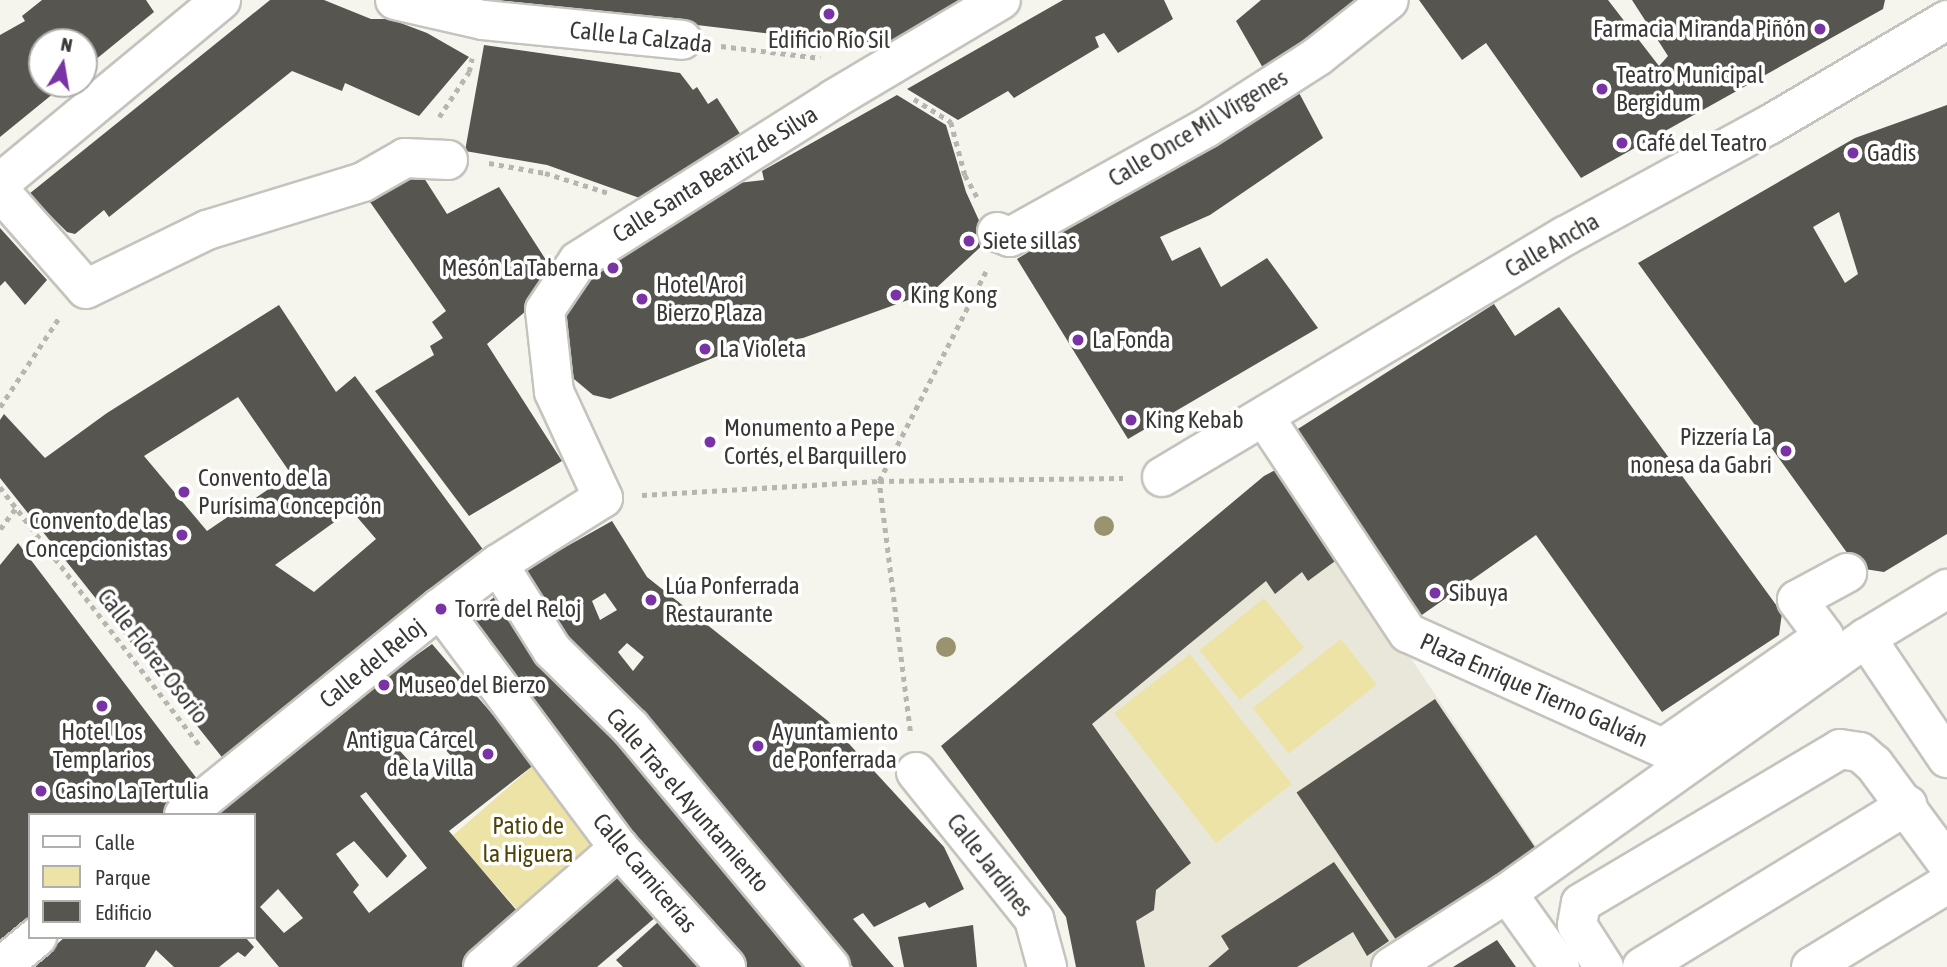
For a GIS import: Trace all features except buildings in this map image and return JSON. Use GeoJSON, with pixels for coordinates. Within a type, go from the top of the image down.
{"type":"FeatureCollection","features":[{"type":"Feature","properties":{"kind":"street"},"geometry":{"type":"LineString","coordinates":[[0,183],[221,0]]}},
{"type":"Feature","properties":{"kind":"street","name":"Calle La Calzada"},"geometry":{"type":"LineString","coordinates":[[395,0],[483,20],[682,40]]}},
{"type":"Feature","properties":{"kind":"street","name":"Calle Santa Beatriz de Silva"},"geometry":{"type":"LineString","coordinates":[[603,498],[564,421],[554,392],[545,310],[578,261],[881,71],[1001,0]]}},
{"type":"Feature","properties":{"kind":"street","name":"Calle Once Mil Vírgenes"},"geometry":{"type":"LineString","coordinates":[[997,232],[1010,237],[1206,128],[1318,56],[1389,0]]}},
{"type":"Feature","properties":{"kind":"street","name":"Calle Ancha"},"geometry":{"type":"LineString","coordinates":[[1162,477],[1566,236],[1769,125],[1947,20]]}},
{"type":"Feature","properties":{"kind":"street"},"geometry":{"type":"LineString","coordinates":[[0,191],[86,289],[207,230],[363,181],[405,158],[448,160]]}},
{"type":"Feature","properties":{"kind":"street","name":"Plaza Enrique Tierno Galván"},"geometry":{"type":"LineString","coordinates":[[1265,418],[1408,633],[1663,748],[1824,636],[1797,600],[1847,573]]}},
{"type":"Feature","properties":{"kind":"street","name":"Calle del Reloj"},"geometry":{"type":"LineString","coordinates":[[186,813],[498,564],[603,498]]}},
{"type":"Feature","properties":{"kind":"street","name":"Calle Tras el Ayuntamiento"},"geometry":{"type":"LineString","coordinates":[[498,564],[552,650],[631,728],[830,967]]}},
{"type":"Feature","properties":{"kind":"street"},"geometry":{"type":"LineString","coordinates":[[1391,967],[1507,892],[1866,638],[1947,589]]}},
{"type":"Feature","properties":{"kind":"street","name":"Calle Carnicerías"},"geometry":{"type":"LineString","coordinates":[[440,608],[619,848],[726,967]]}},
{"type":"Feature","properties":{"kind":"street"},"geometry":{"type":"LineString","coordinates":[[1866,638],[1947,758]]}},
{"type":"Feature","properties":{"kind":"street"},"geometry":{"type":"LineString","coordinates":[[1604,967],[1577,925],[1581,903],[1840,749],[1860,752],[1907,805],[1947,863]]}},
{"type":"Feature","properties":{"kind":"street","name":"Calle Jardines"},"geometry":{"type":"LineString","coordinates":[[916,772],[1034,919],[1047,967]]}},
{"type":"Feature","properties":{"kind":"street"},"geometry":{"type":"LineString","coordinates":[[1642,967],[1907,805]]}},
{"type":"Feature","properties":{"kind":"street"},"geometry":{"type":"LineString","coordinates":[[483,967],[619,848]]}},
{"type":"Feature","properties":{"kind":"street"},"geometry":{"type":"LineString","coordinates":[[1811,967],[1947,884]]}},
{"type":"Feature","properties":{"kind":"street"},"geometry":{"type":"LineString","coordinates":[[1507,892],[1560,967]]}},
{"type":"Feature","properties":{"kind":"street"},"geometry":{"type":"LineString","coordinates":[[1,967],[35,939]]}},
{"type":"Feature","properties":{"kind":"path"},"geometry":{"type":"LineString","coordinates":[[483,20],[469,72],[426,136],[448,160],[544,173],[621,197],[650,214]]}},
{"type":"Feature","properties":{"kind":"path","name":"Calle La Calzada"},"geometry":{"type":"LineString","coordinates":[[682,40],[881,71]]}},
{"type":"Feature","properties":{"kind":"path"},"geometry":{"type":"LineString","coordinates":[[881,71],[951,122],[965,175],[1001,242],[879,481],[916,772]]}},
{"type":"Feature","properties":{"kind":"path"},"geometry":{"type":"LineString","coordinates":[[0,407],[63,312],[86,289]]}},
{"type":"Feature","properties":{"kind":"path"},"geometry":{"type":"LineString","coordinates":[[603,498],[879,481],[1162,477]]}},
{"type":"Feature","properties":{"kind":"path","name":"Calle Flórez Osorio"},"geometry":{"type":"LineString","coordinates":[[0,487],[226,779]]}},
{"type":"Feature","properties":{"kind":"path"},"geometry":{"type":"LineString","coordinates":[[0,529],[16,508]]}},
{"type":"Feature","properties":{"kind":"shaded area"},"geometry":{"type":"Polygon","coordinates":[[[1283,466],[1542,855],[1370,967],[1076,967],[1066,917],[941,746],[1283,466]]]}},
{"type":"Feature","properties":{"kind":"green space"},"geometry":{"type":"Polygon","coordinates":[[[1264,598],[1304,648],[1240,700],[1199,650],[1264,598]]]}},
{"type":"Feature","properties":{"kind":"green space"},"geometry":{"type":"Polygon","coordinates":[[[1341,639],[1377,685],[1288,754],[1253,708],[1341,639]]]}},
{"type":"Feature","properties":{"kind":"green space"},"geometry":{"type":"Polygon","coordinates":[[[1190,654],[1292,784],[1216,843],[1114,713],[1190,654]]]}},
{"type":"Feature","properties":{"kind":"green space","name":"Patio de la Higuera"},"geometry":{"type":"Polygon","coordinates":[[[535,764],[605,845],[523,916],[453,836],[535,764]]]}},
{"type":"Feature","properties":{"kind":"place","name":"Edificio Río Sil"},"geometry":{"type":"Point","coordinates":[829,14]}},
{"type":"Feature","properties":{"kind":"place","name":"Farmacia Miranda Piñón"},"geometry":{"type":"Point","coordinates":[1820,29]}},
{"type":"Feature","properties":{"kind":"place","name":"Teatro Municipal Bergidum"},"geometry":{"type":"Point","coordinates":[1602,89]}},
{"type":"Feature","properties":{"kind":"place","name":"Café del Teatro"},"geometry":{"type":"Point","coordinates":[1622,143]}},
{"type":"Feature","properties":{"kind":"place","name":"Gadis"},"geometry":{"type":"Point","coordinates":[1853,153]}},
{"type":"Feature","properties":{"kind":"place","name":"Siete sillas"},"geometry":{"type":"Point","coordinates":[969,241]}},
{"type":"Feature","properties":{"kind":"place","name":"Mesón La Taberna"},"geometry":{"type":"Point","coordinates":[613,268]}},
{"type":"Feature","properties":{"kind":"place","name":"King Kong"},"geometry":{"type":"Point","coordinates":[896,295]}},
{"type":"Feature","properties":{"kind":"place","name":"Hotel Aroi Bierzo Plaza"},"geometry":{"type":"Point","coordinates":[642,299]}},
{"type":"Feature","properties":{"kind":"place","name":"La Fonda"},"geometry":{"type":"Point","coordinates":[1078,340]}},
{"type":"Feature","properties":{"kind":"place","name":"La Violeta"},"geometry":{"type":"Point","coordinates":[705,349]}},
{"type":"Feature","properties":{"kind":"place","name":"King Kebab"},"geometry":{"type":"Point","coordinates":[1131,420]}},
{"type":"Feature","properties":{"kind":"place","name":"Monumento a Pepe Cortés, el Barquillero"},"geometry":{"type":"Point","coordinates":[710,442]}},
{"type":"Feature","properties":{"kind":"place","name":"Pizzería La nonesa da Gabri"},"geometry":{"type":"Point","coordinates":[1786,451]}},
{"type":"Feature","properties":{"kind":"place","name":"Convento de la Purísima Concepción"},"geometry":{"type":"Point","coordinates":[184,492]}},
{"type":"Feature","properties":{"kind":"place","name":"Convento de las Concepcionistas"},"geometry":{"type":"Point","coordinates":[182,535]}},
{"type":"Feature","properties":{"kind":"place","name":"Sibuya"},"geometry":{"type":"Point","coordinates":[1435,593]}},
{"type":"Feature","properties":{"kind":"place","name":"Lúa Ponferrada Restaurante"},"geometry":{"type":"Point","coordinates":[651,600]}},
{"type":"Feature","properties":{"kind":"place","name":"Torre del Reloj"},"geometry":{"type":"Point","coordinates":[441,609]}},
{"type":"Feature","properties":{"kind":"place","name":"Museo del Bierzo"},"geometry":{"type":"Point","coordinates":[384,685]}},
{"type":"Feature","properties":{"kind":"place","name":"Hotel Los Templarios"},"geometry":{"type":"Point","coordinates":[102,706]}},
{"type":"Feature","properties":{"kind":"place","name":"Ayuntamiento de Ponferrada"},"geometry":{"type":"Point","coordinates":[758,746]}},
{"type":"Feature","properties":{"kind":"place","name":"Antigua Cárcel de la Villa"},"geometry":{"type":"Point","coordinates":[488,754]}},
{"type":"Feature","properties":{"kind":"place","name":"Casino La Tertulia"},"geometry":{"type":"Point","coordinates":[41,791]}}]}
